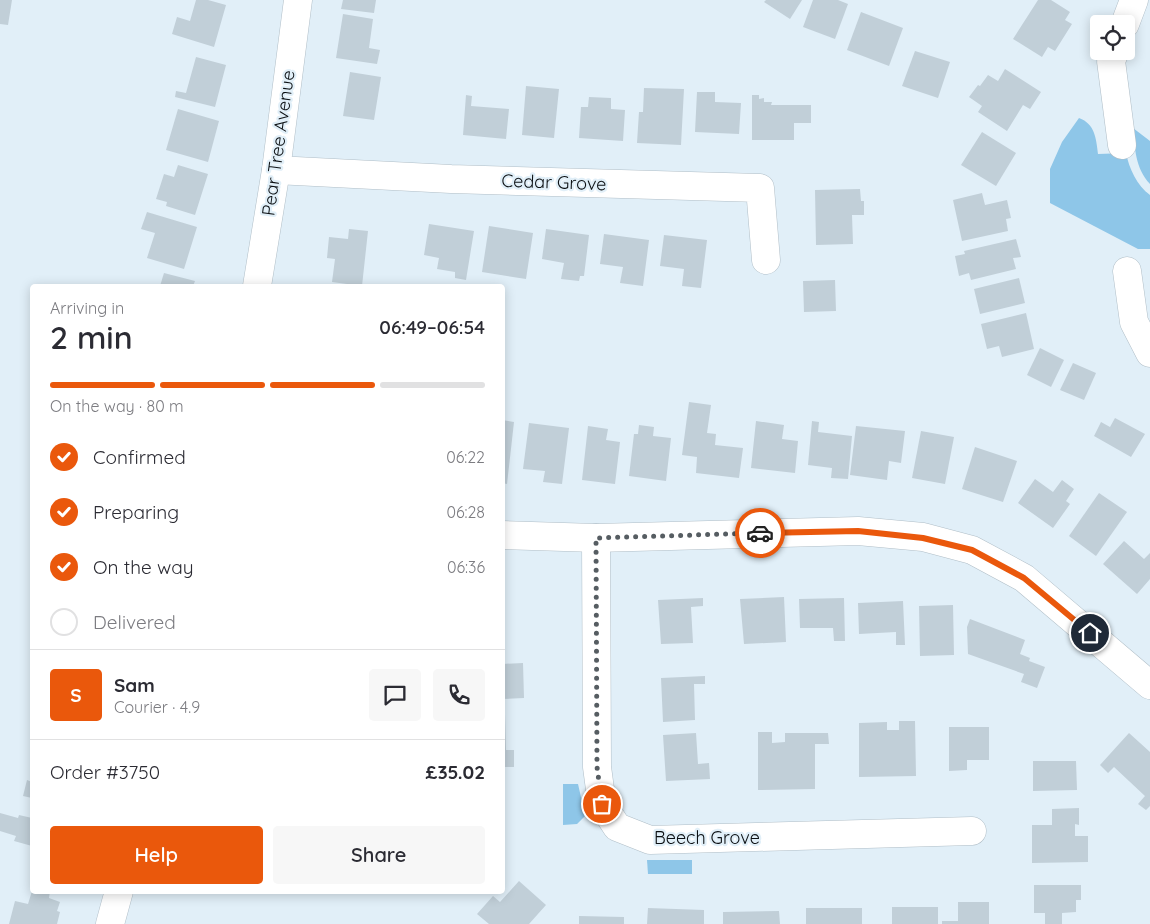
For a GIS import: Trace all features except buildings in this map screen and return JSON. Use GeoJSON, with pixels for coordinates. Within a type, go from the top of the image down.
{"type":"FeatureCollection","features":[{"type":"Feature","properties":{"kind":"street","name":"Pear Tree Avenue"},"geometry":{"type":"LineString","coordinates":[[257,284],[276,170],[298,0]]}},
{"type":"Feature","properties":{"kind":"street"},"geometry":{"type":"LineString","coordinates":[[1129,15],[1134,0]]}},
{"type":"Feature","properties":{"kind":"street"},"geometry":{"type":"LineString","coordinates":[[1112,60],[1122,145]]}},
{"type":"Feature","properties":{"kind":"street","name":"Cedar Grove"},"geometry":{"type":"LineString","coordinates":[[276,170],[451,179],[760,188],[766,260]]}},
{"type":"Feature","properties":{"kind":"street"},"geometry":{"type":"LineString","coordinates":[[1127,271],[1134,322],[1150,353]]}},
{"type":"Feature","properties":{"kind":"street"},"geometry":{"type":"LineString","coordinates":[[505,535],[596,538],[858,531],[923,538],[972,550],[1024,578],[1147,676]]}},
{"type":"Feature","properties":{"kind":"street","name":"Beech Grove"},"geometry":{"type":"LineString","coordinates":[[596,538],[597,767],[602,804],[617,826],[650,840],[972,831]]}},
{"type":"Feature","properties":{"kind":"street"},"geometry":{"type":"LineString","coordinates":[[110,924],[118,894]]}},
{"type":"Feature","properties":{"kind":"shaded area"},"geometry":{"type":"Polygon","coordinates":[[[1079,118],[1092,128],[1098,154],[1126,153],[1134,176],[1141,187],[1150,195],[1150,249],[1138,249],[1050,203],[1050,169],[1062,142],[1079,118]]]}},
{"type":"Feature","properties":{"kind":"shaded area"},"geometry":{"type":"Polygon","coordinates":[[[1133,128],[1150,141],[1150,184],[1139,165],[1135,150],[1133,128]]]}},
{"type":"Feature","properties":{"kind":"shaded area"},"geometry":{"type":"Polygon","coordinates":[[[563,784],[578,784],[583,806],[587,814],[577,824],[563,825],[563,784]]]}},
{"type":"Feature","properties":{"kind":"shaded area"},"geometry":{"type":"Polygon","coordinates":[[[647,860],[692,860],[692,874],[648,874],[647,860]]]}},
{"type":"Feature","properties":{"kind":"way so far"},"geometry":{"type":"LineString","coordinates":[[602,804],[597,767],[596,538],[760,533]]}},
{"type":"Feature","properties":{"kind":"route"},"geometry":{"type":"LineString","coordinates":[[760,533],[858,531],[923,538],[972,550],[1024,578],[1090,633]]}}]}
